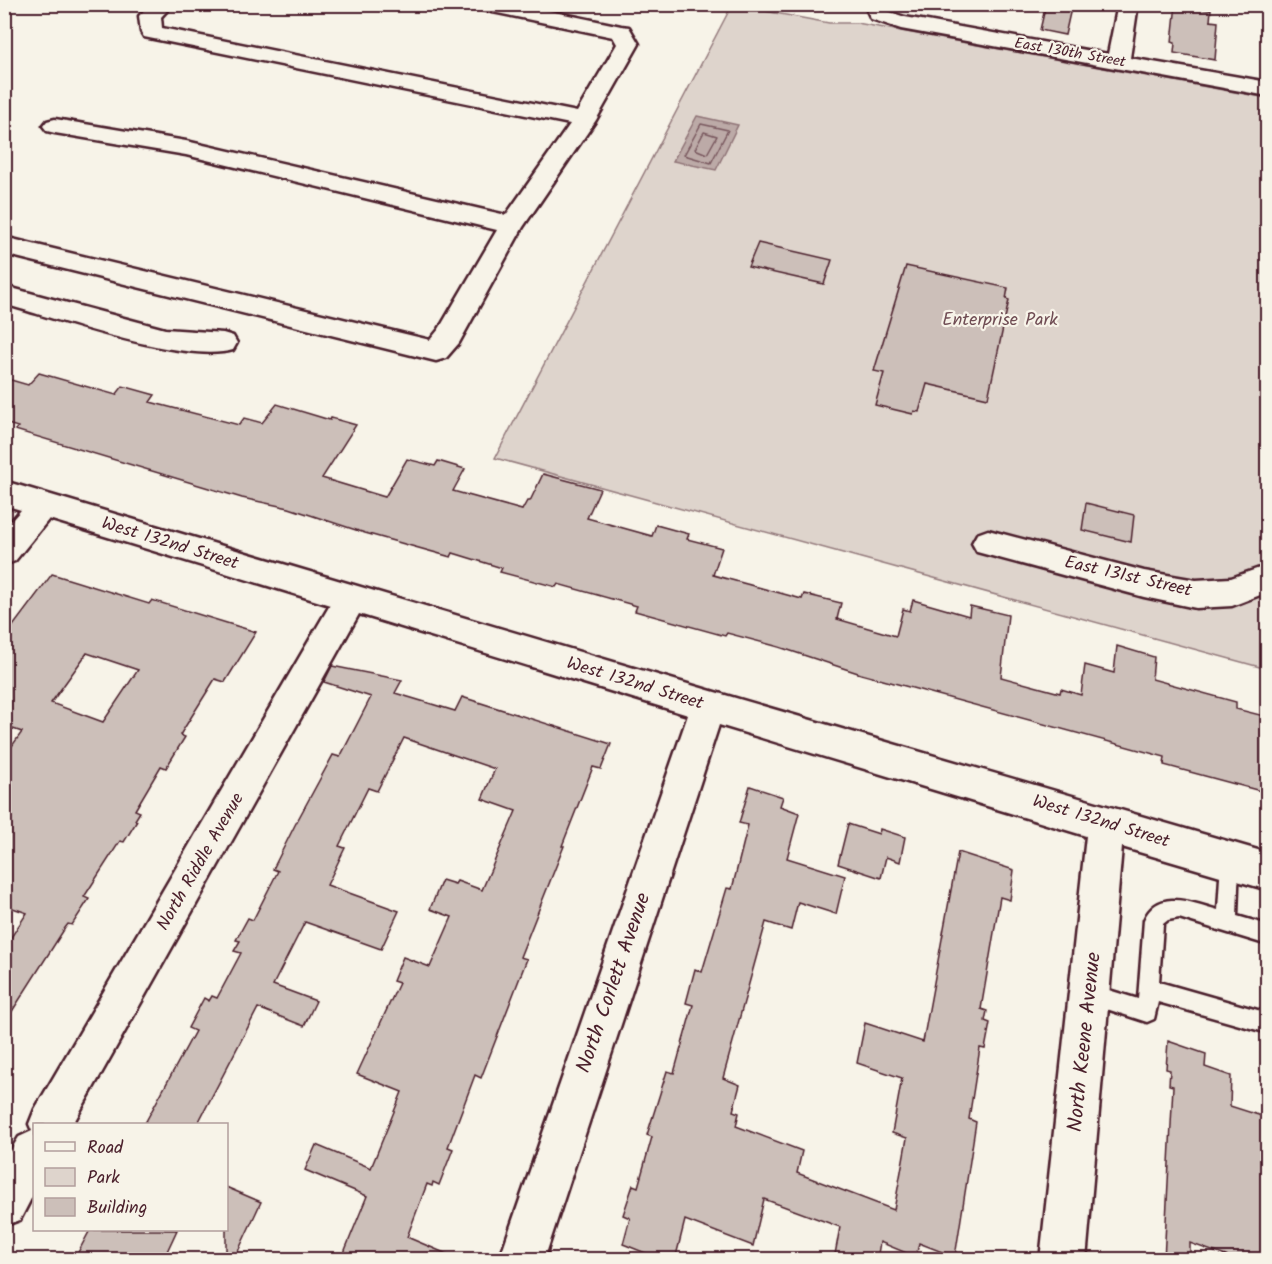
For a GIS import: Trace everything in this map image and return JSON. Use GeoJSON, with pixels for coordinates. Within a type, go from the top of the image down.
{"type":"FeatureCollection","features":[{"type":"Feature","properties":{"kind":"street"},"geometry":{"type":"LineString","coordinates":[[163,4],[150,16],[152,32],[584,120]]}},
{"type":"Feature","properties":{"kind":"street"},"geometry":{"type":"LineString","coordinates":[[4,245],[436,351],[448,336],[512,225],[584,120],[628,44],[621,32],[483,4]]}},
{"type":"Feature","properties":{"kind":"street"},"geometry":{"type":"LineString","coordinates":[[1118,61],[1128,4]]}},
{"type":"Feature","properties":{"kind":"street","name":"East 130th Street"},"geometry":{"type":"LineString","coordinates":[[874,7],[878,15],[901,23],[1268,89]]}},
{"type":"Feature","properties":{"kind":"street"},"geometry":{"type":"LineString","coordinates":[[55,126],[186,148],[512,225]]}},
{"type":"Feature","properties":{"kind":"street"},"geometry":{"type":"LineString","coordinates":[[4,295],[165,339],[223,343]]}},
{"type":"Feature","properties":{"kind":"street","name":"West 132nd Street"},"geometry":{"type":"LineString","coordinates":[[4,493],[351,599],[1268,872]]}},
{"type":"Feature","properties":{"kind":"street"},"geometry":{"type":"LineString","coordinates":[[4,552],[43,505]]}},
{"type":"Feature","properties":{"kind":"street","name":"East 131st Street"},"geometry":{"type":"LineString","coordinates":[[988,543],[1144,584],[1196,594],[1232,592],[1268,578]]}},
{"type":"Feature","properties":{"kind":"street","name":"North Riddle Avenue"},"geometry":{"type":"LineString","coordinates":[[51,1123],[351,599]]}},
{"type":"Feature","properties":{"kind":"street","name":"North Corlett Avenue"},"geometry":{"type":"LineString","coordinates":[[521,1260],[708,706]]}},
{"type":"Feature","properties":{"kind":"street","name":"North Keene Avenue"},"geometry":{"type":"LineString","coordinates":[[1063,1260],[1106,824]]}},
{"type":"Feature","properties":{"kind":"street"},"geometry":{"type":"LineString","coordinates":[[4,1204],[33,1154]]}},
{"type":"Feature","properties":{"kind":"lane"},"geometry":{"type":"LineString","coordinates":[[1227,923],[1230,861]]}},
{"type":"Feature","properties":{"kind":"lane"},"geometry":{"type":"LineString","coordinates":[[1089,994],[1147,1012],[1154,920],[1163,911],[1179,908],[1268,935]]}},
{"type":"Feature","properties":{"kind":"lane"},"geometry":{"type":"LineString","coordinates":[[1148,989],[1268,1023]]}},
{"type":"Feature","properties":{"kind":"green space","name":"Enterprise Park"},"geometry":{"type":"Polygon","coordinates":[[[732,5],[829,23],[857,23],[1267,98],[1267,669],[495,458],[732,5]]]}},
{"type":"Feature","properties":{"kind":"water"},"geometry":{"type":"Polygon","coordinates":[[[697,116],[738,125],[716,170],[673,161],[697,116]]]}},
{"type":"Feature","properties":{"kind":"building"},"geometry":{"type":"Polygon","coordinates":[[[1046,4],[1072,4],[1065,35],[1040,30],[1046,4]]]}},
{"type":"Feature","properties":{"kind":"building"},"geometry":{"type":"Polygon","coordinates":[[[1176,4],[1203,4],[1202,9],[1211,10],[1210,21],[1218,22],[1215,60],[1174,53],[1175,43],[1172,42],[1176,4]]]}},
{"type":"Feature","properties":{"kind":"building"},"geometry":{"type":"Polygon","coordinates":[[[758,243],[832,260],[824,284],[748,267],[758,243]]]}},
{"type":"Feature","properties":{"kind":"building"},"geometry":{"type":"Polygon","coordinates":[[[906,266],[1008,288],[1006,299],[1009,300],[988,398],[927,384],[919,412],[914,411],[913,414],[875,405],[884,373],[874,371],[906,266]]]}},
{"type":"Feature","properties":{"kind":"building"},"geometry":{"type":"Polygon","coordinates":[[[39,373],[116,395],[123,386],[155,395],[150,402],[239,425],[244,418],[262,423],[277,404],[330,420],[331,418],[356,425],[322,478],[385,497],[407,459],[435,466],[438,461],[465,469],[453,491],[522,510],[527,501],[530,501],[543,474],[600,489],[587,518],[652,536],[656,525],[689,534],[687,539],[722,548],[713,575],[802,599],[804,594],[841,603],[837,619],[896,636],[903,609],[910,611],[913,600],[969,616],[970,606],[1008,615],[1001,677],[1060,693],[1061,689],[1081,695],[1085,665],[1114,673],[1117,646],[1154,657],[1152,679],[1236,702],[1236,709],[1268,717],[1268,793],[1164,765],[1165,757],[861,674],[779,647],[727,633],[725,636],[635,611],[637,606],[558,584],[556,587],[500,572],[502,568],[453,553],[451,557],[365,533],[289,508],[242,498],[15,430],[18,427],[4,423],[4,378],[28,385],[39,373]]]}},
{"type":"Feature","properties":{"kind":"building"},"geometry":{"type":"Polygon","coordinates":[[[1086,503],[1134,515],[1131,542],[1082,530],[1086,503]]]}},
{"type":"Feature","properties":{"kind":"building"},"geometry":{"type":"Polygon","coordinates":[[[52,574],[149,604],[152,600],[256,632],[225,682],[215,679],[180,735],[185,737],[166,768],[161,766],[135,810],[140,812],[135,820],[137,821],[124,842],[120,841],[84,897],[89,899],[72,925],[68,924],[65,928],[4,1024],[4,948],[27,913],[4,905],[4,757],[22,732],[4,726],[4,638],[52,574]],[[87,653],[51,703],[103,722],[138,670],[87,653]]]}},
{"type":"Feature","properties":{"kind":"building"},"geometry":{"type":"Polygon","coordinates":[[[332,666],[402,680],[395,693],[455,711],[462,697],[611,744],[601,769],[593,767],[562,846],[564,846],[520,957],[527,959],[481,1078],[475,1075],[448,1147],[453,1149],[439,1185],[433,1182],[432,1186],[427,1184],[407,1237],[461,1260],[341,1260],[367,1196],[305,1170],[316,1145],[371,1168],[402,1092],[357,1074],[399,983],[393,981],[403,957],[430,967],[452,917],[430,909],[442,880],[455,884],[457,881],[482,890],[516,811],[482,799],[495,769],[404,738],[377,791],[368,788],[339,846],[345,848],[327,885],[399,911],[381,949],[305,922],[273,985],[316,1001],[304,1026],[258,1008],[198,1123],[145,1123],[195,1031],[188,1028],[204,998],[209,1001],[212,996],[217,998],[241,953],[234,951],[240,941],[236,940],[248,918],[253,920],[278,871],[273,869],[295,825],[333,755],[340,757],[371,697],[324,682],[332,666]]]}},
{"type":"Feature","properties":{"kind":"building"},"geometry":{"type":"Polygon","coordinates":[[[750,786],[783,797],[780,806],[799,813],[787,858],[845,876],[836,914],[798,902],[791,930],[766,922],[723,1078],[740,1085],[733,1111],[739,1113],[736,1126],[802,1151],[797,1173],[894,1210],[907,1138],[892,1133],[902,1078],[857,1063],[865,1023],[923,1042],[958,852],[1014,870],[1010,900],[1000,897],[981,1009],[987,1011],[985,1021],[990,1023],[985,1049],[980,1048],[969,1119],[976,1122],[955,1257],[919,1243],[916,1257],[880,1242],[877,1260],[834,1260],[840,1227],[764,1199],[753,1246],[685,1220],[675,1260],[663,1260],[623,1244],[630,1218],[623,1215],[633,1185],[638,1187],[652,1137],[647,1135],[667,1071],[674,1073],[693,1005],[686,1003],[695,969],[702,972],[727,888],[732,889],[748,825],[739,823],[750,786]]]}},
{"type":"Feature","properties":{"kind":"building"},"geometry":{"type":"Polygon","coordinates":[[[848,824],[879,834],[880,829],[905,837],[900,862],[886,857],[881,878],[838,864],[848,824]]]}},
{"type":"Feature","properties":{"kind":"building"},"geometry":{"type":"Polygon","coordinates":[[[1168,1041],[1206,1054],[1205,1067],[1231,1076],[1230,1106],[1268,1118],[1268,1260],[1237,1260],[1190,1243],[1190,1260],[1164,1260],[1173,1086],[1169,1085],[1170,1070],[1166,1069],[1168,1041]]]}},
{"type":"Feature","properties":{"kind":"building"},"geometry":{"type":"Polygon","coordinates":[[[228,1188],[261,1202],[234,1260],[226,1260],[228,1188]]]}},
{"type":"Feature","properties":{"kind":"building"},"geometry":{"type":"Polygon","coordinates":[[[89,1231],[177,1231],[163,1260],[74,1260],[89,1231]]]}}]}
